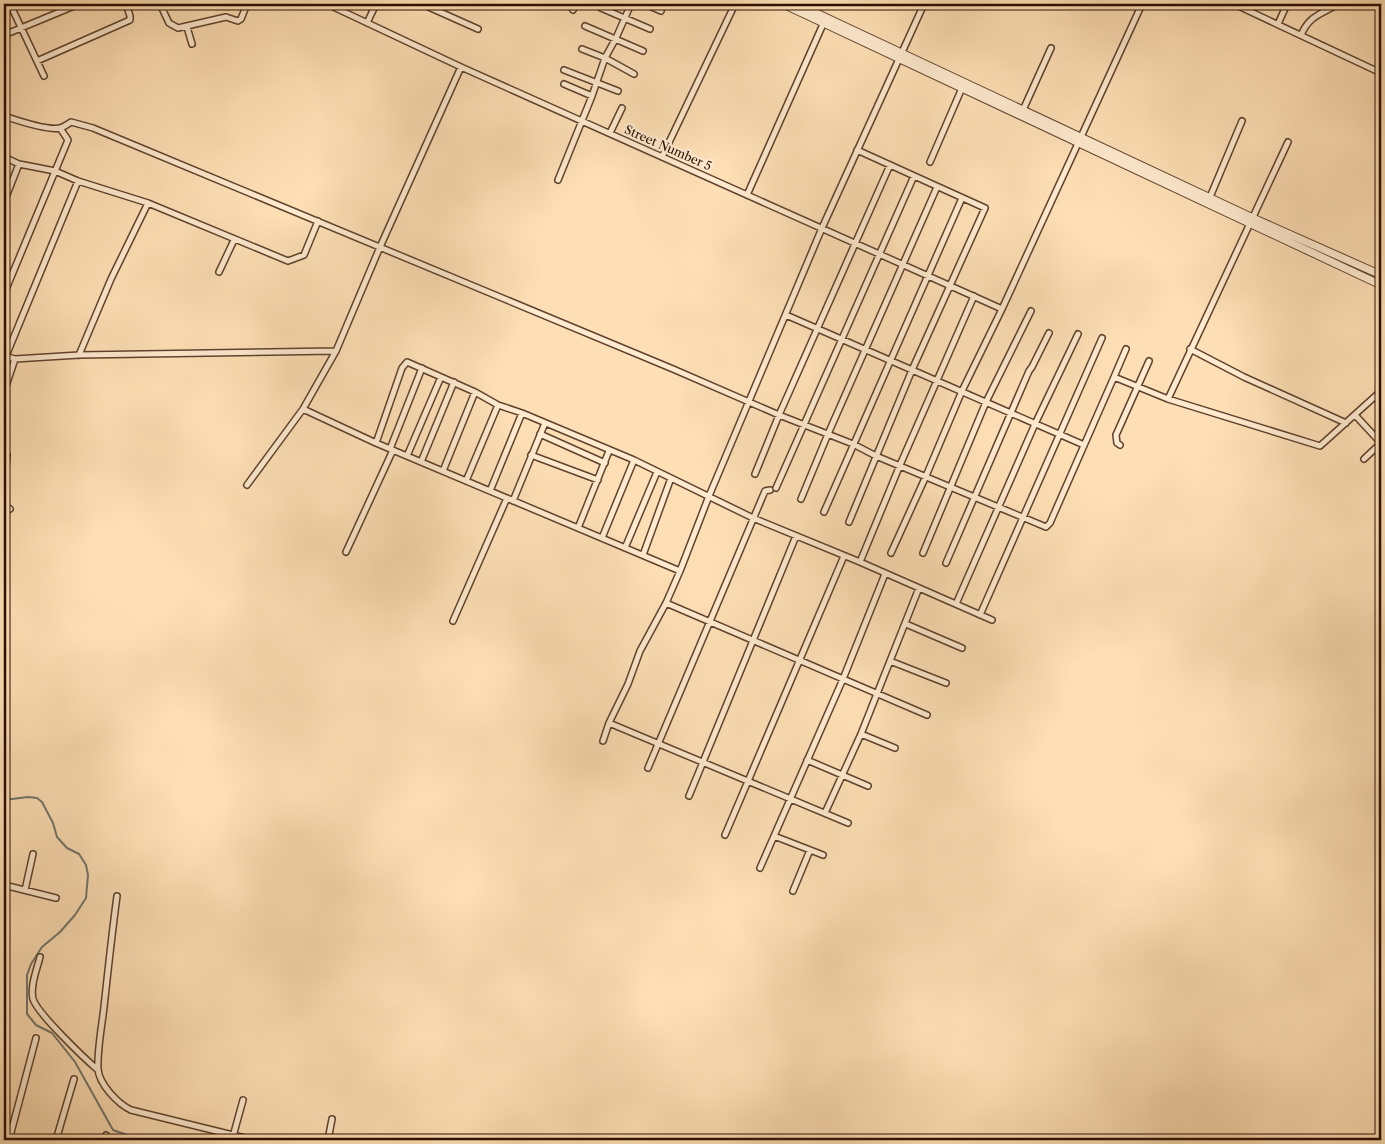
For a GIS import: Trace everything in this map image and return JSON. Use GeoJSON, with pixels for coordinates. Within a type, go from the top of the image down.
{"type":"FeatureCollection","features":[{"type":"Feature","properties":{"kind":"street"},"geometry":{"type":"LineString","coordinates":[[10,4],[44,76]]}},
{"type":"Feature","properties":{"kind":"street"},"geometry":{"type":"LineString","coordinates":[[4,35],[79,4]]}},
{"type":"Feature","properties":{"kind":"street"},"geometry":{"type":"LineString","coordinates":[[37,61],[130,20],[126,4]]}},
{"type":"Feature","properties":{"kind":"street"},"geometry":{"type":"LineString","coordinates":[[171,4],[161,6],[169,23],[178,28],[226,17],[238,21],[241,19],[247,4]]}},
{"type":"Feature","properties":{"kind":"street","name":"Street Number 5"},"geometry":{"type":"LineString","coordinates":[[327,4],[337,6],[367,23],[461,67],[1002,309]]}},
{"type":"Feature","properties":{"kind":"street"},"geometry":{"type":"LineString","coordinates":[[367,23],[376,4]]}},
{"type":"Feature","properties":{"kind":"street"},"geometry":{"type":"LineString","coordinates":[[422,4],[478,29]]}},
{"type":"Feature","properties":{"kind":"street"},"geometry":{"type":"LineString","coordinates":[[573,10],[576,4]]}},
{"type":"Feature","properties":{"kind":"street"},"geometry":{"type":"LineString","coordinates":[[558,180],[592,96],[605,58],[631,4]]}},
{"type":"Feature","properties":{"kind":"street"},"geometry":{"type":"LineString","coordinates":[[645,4],[660,11]]}},
{"type":"Feature","properties":{"kind":"street"},"geometry":{"type":"LineString","coordinates":[[662,157],[735,4]]}},
{"type":"Feature","properties":{"kind":"street"},"geometry":{"type":"LineString","coordinates":[[783,4],[825,20],[1023,110],[1079,139],[1252,221],[1381,275]]}},
{"type":"Feature","properties":{"kind":"street"},"geometry":{"type":"LineString","coordinates":[[799,4],[825,20]]}},
{"type":"Feature","properties":{"kind":"street"},"geometry":{"type":"LineString","coordinates":[[603,740],[628,684],[640,651],[666,603],[680,571],[709,496],[822,228],[924,4]]}},
{"type":"Feature","properties":{"kind":"street"},"geometry":{"type":"LineString","coordinates":[[891,553],[962,391],[1002,309],[1142,4]]}},
{"type":"Feature","properties":{"kind":"street"},"geometry":{"type":"LineString","coordinates":[[1234,4],[1381,73]]}},
{"type":"Feature","properties":{"kind":"street"},"geometry":{"type":"LineString","coordinates":[[1278,24],[1287,4]]}},
{"type":"Feature","properties":{"kind":"street"},"geometry":{"type":"LineString","coordinates":[[1301,35],[1313,17],[1338,4]]}},
{"type":"Feature","properties":{"kind":"street"},"geometry":{"type":"LineString","coordinates":[[602,8],[650,29]]}},
{"type":"Feature","properties":{"kind":"street"},"geometry":{"type":"LineString","coordinates":[[747,195],[825,20]]}},
{"type":"Feature","properties":{"kind":"street"},"geometry":{"type":"LineString","coordinates":[[585,26],[643,51]]}},
{"type":"Feature","properties":{"kind":"street"},"geometry":{"type":"LineString","coordinates":[[187,27],[192,44]]}},
{"type":"Feature","properties":{"kind":"street"},"geometry":{"type":"LineString","coordinates":[[1023,110],[1051,48]]}},
{"type":"Feature","properties":{"kind":"street"},"geometry":{"type":"LineString","coordinates":[[582,50],[605,58],[634,74]]}},
{"type":"Feature","properties":{"kind":"street"},"geometry":{"type":"LineString","coordinates":[[900,55],[962,88],[1210,197],[1252,221]]}},
{"type":"Feature","properties":{"kind":"street"},"geometry":{"type":"LineString","coordinates":[[247,485],[303,408],[336,352],[380,247],[461,67]]}},
{"type":"Feature","properties":{"kind":"street"},"geometry":{"type":"LineString","coordinates":[[564,70],[618,91]]}},
{"type":"Feature","properties":{"kind":"street"},"geometry":{"type":"LineString","coordinates":[[564,84],[592,96]]}},
{"type":"Feature","properties":{"kind":"street"},"geometry":{"type":"LineString","coordinates":[[930,162],[962,88]]}},
{"type":"Feature","properties":{"kind":"street"},"geometry":{"type":"LineString","coordinates":[[610,133],[622,108]]}},
{"type":"Feature","properties":{"kind":"street"},"geometry":{"type":"LineString","coordinates":[[4,116],[30,124],[60,128],[71,122],[93,128],[779,415],[853,444],[876,456],[1047,527],[1126,349]]}},
{"type":"Feature","properties":{"kind":"street"},"geometry":{"type":"LineString","coordinates":[[1210,197],[1242,121]]}},
{"type":"Feature","properties":{"kind":"street"},"geometry":{"type":"LineString","coordinates":[[4,294],[6,279],[68,140],[60,128]]}},
{"type":"Feature","properties":{"kind":"street"},"geometry":{"type":"LineString","coordinates":[[1168,399],[1190,348],[1288,142]]}},
{"type":"Feature","properties":{"kind":"street"},"geometry":{"type":"LineString","coordinates":[[848,522],[912,370],[985,208],[857,150]]}},
{"type":"Feature","properties":{"kind":"street"},"geometry":{"type":"LineString","coordinates":[[4,157],[19,164],[55,172],[148,203],[288,261],[304,255],[318,221]]}},
{"type":"Feature","properties":{"kind":"street"},"geometry":{"type":"LineString","coordinates":[[4,202],[19,164]]}},
{"type":"Feature","properties":{"kind":"street"},"geometry":{"type":"LineString","coordinates":[[755,474],[854,243],[890,165]]}},
{"type":"Feature","properties":{"kind":"street"},"geometry":{"type":"LineString","coordinates":[[648,768],[765,491],[773,489],[805,424],[914,176]]}},
{"type":"Feature","properties":{"kind":"street"},"geometry":{"type":"LineString","coordinates":[[78,181],[5,356],[15,359],[79,355],[336,352]]}},
{"type":"Feature","properties":{"kind":"street"},"geometry":{"type":"LineString","coordinates":[[801,499],[937,187]]}},
{"type":"Feature","properties":{"kind":"street"},"geometry":{"type":"LineString","coordinates":[[824,512],[962,198]]}},
{"type":"Feature","properties":{"kind":"street"},"geometry":{"type":"LineString","coordinates":[[79,355],[148,203]]}},
{"type":"Feature","properties":{"kind":"street"},"geometry":{"type":"LineString","coordinates":[[1293,239],[1381,286]]}},
{"type":"Feature","properties":{"kind":"street"},"geometry":{"type":"LineString","coordinates":[[219,272],[234,240]]}},
{"type":"Feature","properties":{"kind":"street"},"geometry":{"type":"LineString","coordinates":[[860,562],[974,296]]}},
{"type":"Feature","properties":{"kind":"street"},"geometry":{"type":"LineString","coordinates":[[923,553],[986,402],[1030,311]]}},
{"type":"Feature","properties":{"kind":"street"},"geometry":{"type":"LineString","coordinates":[[786,315],[1084,445]]}},
{"type":"Feature","properties":{"kind":"street"},"geometry":{"type":"LineString","coordinates":[[946,563],[1029,370],[1049,333]]}},
{"type":"Feature","properties":{"kind":"street"},"geometry":{"type":"LineString","coordinates":[[956,604],[1035,424],[1078,334]]}},
{"type":"Feature","properties":{"kind":"street"},"geometry":{"type":"LineString","coordinates":[[980,615],[1102,338]]}},
{"type":"Feature","properties":{"kind":"street"},"geometry":{"type":"LineString","coordinates":[[1190,348],[1244,377],[1346,423]]}},
{"type":"Feature","properties":{"kind":"street"},"geometry":{"type":"LineString","coordinates":[[4,392],[15,359]]}},
{"type":"Feature","properties":{"kind":"street"},"geometry":{"type":"LineString","coordinates":[[1120,445],[1117,442],[1116,435],[1149,361]]}},
{"type":"Feature","properties":{"kind":"street"},"geometry":{"type":"LineString","coordinates":[[376,443],[402,368],[407,362],[454,382],[498,404],[634,460],[753,518],[860,562],[992,620]]}},
{"type":"Feature","properties":{"kind":"street"},"geometry":{"type":"LineString","coordinates":[[346,552],[391,450],[422,368]]}},
{"type":"Feature","properties":{"kind":"street"},"geometry":{"type":"LineString","coordinates":[[407,456],[441,377]]}},
{"type":"Feature","properties":{"kind":"street"},"geometry":{"type":"LineString","coordinates":[[1114,377],[1168,399],[1320,446],[1381,391]]}},
{"type":"Feature","properties":{"kind":"street"},"geometry":{"type":"LineString","coordinates":[[421,462],[454,382]]}},
{"type":"Feature","properties":{"kind":"street"},"geometry":{"type":"LineString","coordinates":[[443,471],[475,392]]}},
{"type":"Feature","properties":{"kind":"street"},"geometry":{"type":"LineString","coordinates":[[466,481],[498,404]]}},
{"type":"Feature","properties":{"kind":"street"},"geometry":{"type":"LineString","coordinates":[[303,408],[391,450],[680,571]]}},
{"type":"Feature","properties":{"kind":"street"},"geometry":{"type":"LineString","coordinates":[[490,491],[522,413]]}},
{"type":"Feature","properties":{"kind":"street"},"geometry":{"type":"LineString","coordinates":[[1355,415],[1381,443],[1364,459]]}},
{"type":"Feature","properties":{"kind":"street"},"geometry":{"type":"LineString","coordinates":[[452,621],[545,422]]}},
{"type":"Feature","properties":{"kind":"street"},"geometry":{"type":"LineString","coordinates":[[540,434],[605,463]]}},
{"type":"Feature","properties":{"kind":"street"},"geometry":{"type":"LineString","coordinates":[[578,528],[609,451]]}},
{"type":"Feature","properties":{"kind":"street"},"geometry":{"type":"LineString","coordinates":[[4,469],[7,455]]}},
{"type":"Feature","properties":{"kind":"street"},"geometry":{"type":"LineString","coordinates":[[530,455],[598,480]]}},
{"type":"Feature","properties":{"kind":"street"},"geometry":{"type":"LineString","coordinates":[[602,538],[634,460]]}},
{"type":"Feature","properties":{"kind":"street"},"geometry":{"type":"LineString","coordinates":[[625,548],[657,472]]}},
{"type":"Feature","properties":{"kind":"street"},"geometry":{"type":"LineString","coordinates":[[643,555],[671,478]]}},
{"type":"Feature","properties":{"kind":"street"},"geometry":{"type":"LineString","coordinates":[[4,513],[10,509]]}},
{"type":"Feature","properties":{"kind":"street"},"geometry":{"type":"LineString","coordinates":[[689,796],[796,536]]}},
{"type":"Feature","properties":{"kind":"street"},"geometry":{"type":"LineString","coordinates":[[725,835],[844,556]]}},
{"type":"Feature","properties":{"kind":"street"},"geometry":{"type":"LineString","coordinates":[[760,868],[843,679],[885,574]]}},
{"type":"Feature","properties":{"kind":"street"},"geometry":{"type":"LineString","coordinates":[[825,813],[861,734],[919,588]]}},
{"type":"Feature","properties":{"kind":"street"},"geometry":{"type":"LineString","coordinates":[[666,603],[927,715]]}},
{"type":"Feature","properties":{"kind":"street"},"geometry":{"type":"LineString","coordinates":[[906,624],[962,648]]}},
{"type":"Feature","properties":{"kind":"street"},"geometry":{"type":"LineString","coordinates":[[890,661],[946,683]]}},
{"type":"Feature","properties":{"kind":"street"},"geometry":{"type":"LineString","coordinates":[[609,723],[657,745],[748,780],[848,823]]}},
{"type":"Feature","properties":{"kind":"street"},"geometry":{"type":"LineString","coordinates":[[861,734],[895,748]]}},
{"type":"Feature","properties":{"kind":"street"},"geometry":{"type":"LineString","coordinates":[[807,760],[868,786]]}},
{"type":"Feature","properties":{"kind":"street"},"geometry":{"type":"LineString","coordinates":[[774,836],[823,855]]}},
{"type":"Feature","properties":{"kind":"street"},"geometry":{"type":"LineString","coordinates":[[794,891],[810,850]]}},
{"type":"Feature","properties":{"kind":"street"},"geometry":{"type":"LineString","coordinates":[[25,890],[33,854]]}},
{"type":"Feature","properties":{"kind":"street"},"geometry":{"type":"LineString","coordinates":[[4,885],[56,898]]}},
{"type":"Feature","properties":{"kind":"street"},"geometry":{"type":"LineString","coordinates":[[117,896],[102,1024],[98,1070],[101,1078],[122,1106],[131,1110],[232,1138],[253,1140]]}},
{"type":"Feature","properties":{"kind":"street"},"geometry":{"type":"LineString","coordinates":[[40,957],[32,990],[34,1002],[82,1056],[98,1070]]}},
{"type":"Feature","properties":{"kind":"street"},"geometry":{"type":"LineString","coordinates":[[9,1140],[36,1038]]}},
{"type":"Feature","properties":{"kind":"street"},"geometry":{"type":"LineString","coordinates":[[56,1140],[74,1079]]}},
{"type":"Feature","properties":{"kind":"street"},"geometry":{"type":"LineString","coordinates":[[232,1138],[243,1100]]}},
{"type":"Feature","properties":{"kind":"street"},"geometry":{"type":"LineString","coordinates":[[328,1140],[332,1119]]}},
{"type":"Feature","properties":{"kind":"waterway"},"geometry":{"type":"LineString","coordinates":[[4,800],[28,797],[37,798],[42,802],[53,823],[57,837],[67,848],[79,854],[86,865],[88,875],[86,898],[75,915],[60,932],[42,947],[31,964],[27,975],[27,1014],[36,1025],[52,1033],[75,1062],[113,1130],[138,1140]]}}]}
